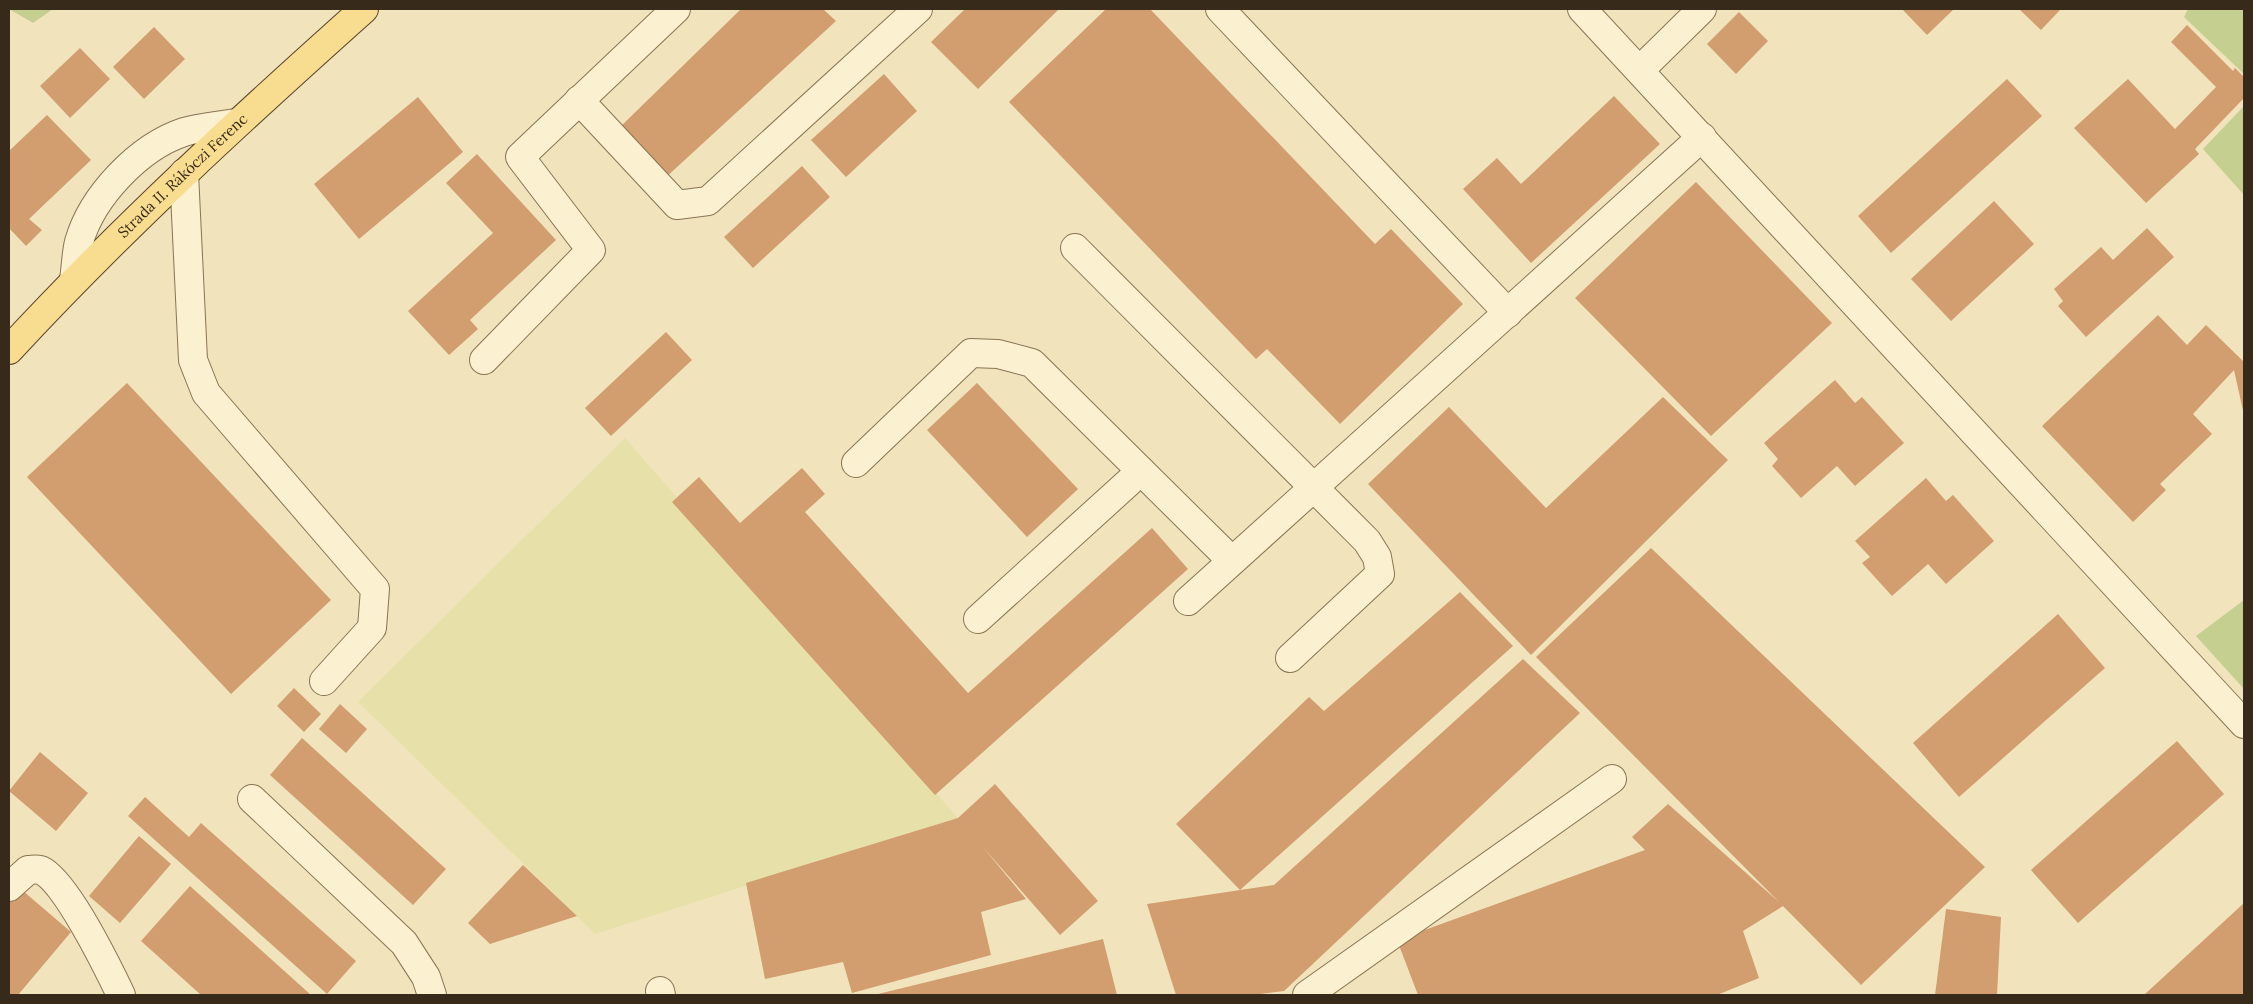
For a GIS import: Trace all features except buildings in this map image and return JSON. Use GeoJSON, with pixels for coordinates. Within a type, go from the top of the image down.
{"type":"FeatureCollection","features":[{"type":"Feature","properties":{"kind":"main road","name":"Strada II. Rákóczi Ferenc"},"geometry":{"type":"LineString","coordinates":[[9,350],[74,279],[236,123],[364,9]]}},
{"type":"Feature","properties":{"kind":"street"},"geometry":{"type":"LineString","coordinates":[[484,360],[591,250],[520,157],[676,9]]}},
{"type":"Feature","properties":{"kind":"street"},"geometry":{"type":"LineString","coordinates":[[579,100],[677,205],[708,201],[918,9]]}},
{"type":"Feature","properties":{"kind":"street"},"geometry":{"type":"LineString","coordinates":[[1220,9],[1508,312]]}},
{"type":"Feature","properties":{"kind":"street"},"geometry":{"type":"LineString","coordinates":[[1582,9],[2244,724]]}},
{"type":"Feature","properties":{"kind":"street"},"geometry":{"type":"LineString","coordinates":[[1640,70],[1702,9]]}},
{"type":"Feature","properties":{"kind":"street"},"geometry":{"type":"LineString","coordinates":[[74,279],[79,242],[91,212],[138,158],[157,143],[185,132],[236,123]]}},
{"type":"Feature","properties":{"kind":"street"},"geometry":{"type":"LineString","coordinates":[[1188,601],[1702,137]]}},
{"type":"Feature","properties":{"kind":"street"},"geometry":{"type":"LineString","coordinates":[[184,174],[193,360],[206,392],[375,589],[372,628],[324,681]]}},
{"type":"Feature","properties":{"kind":"street"},"geometry":{"type":"LineString","coordinates":[[1075,248],[1367,541],[1377,557],[1380,574],[1290,658]]}},
{"type":"Feature","properties":{"kind":"street"},"geometry":{"type":"LineString","coordinates":[[856,463],[971,353],[998,354],[1032,363],[1232,561]]}},
{"type":"Feature","properties":{"kind":"street"},"geometry":{"type":"LineString","coordinates":[[978,619],[1142,472]]}},
{"type":"Feature","properties":{"kind":"street"},"geometry":{"type":"LineString","coordinates":[[1306,995],[1612,779]]}},
{"type":"Feature","properties":{"kind":"street"},"geometry":{"type":"LineString","coordinates":[[252,799],[404,943],[426,977],[432,995]]}},
{"type":"Feature","properties":{"kind":"street"},"geometry":{"type":"LineString","coordinates":[[9,888],[28,870],[41,870],[52,879],[91,934],[121,995]]}},
{"type":"Feature","properties":{"kind":"shaded area"},"geometry":{"type":"Polygon","coordinates":[[[625,438],[958,818],[595,934],[358,702],[625,438]]]}},
{"type":"Feature","properties":{"kind":"green space"},"geometry":{"type":"Polygon","coordinates":[[[9,9],[53,9],[33,23],[9,9]]]}},
{"type":"Feature","properties":{"kind":"green space"},"geometry":{"type":"Polygon","coordinates":[[[2188,9],[2244,9],[2244,74],[2184,17],[2188,9]]]}},
{"type":"Feature","properties":{"kind":"green space"},"geometry":{"type":"Polygon","coordinates":[[[2244,106],[2244,195],[2203,149],[2244,106]]]}},
{"type":"Feature","properties":{"kind":"green space"},"geometry":{"type":"Polygon","coordinates":[[[2244,600],[2244,689],[2196,636],[2244,600]]]}}]}
